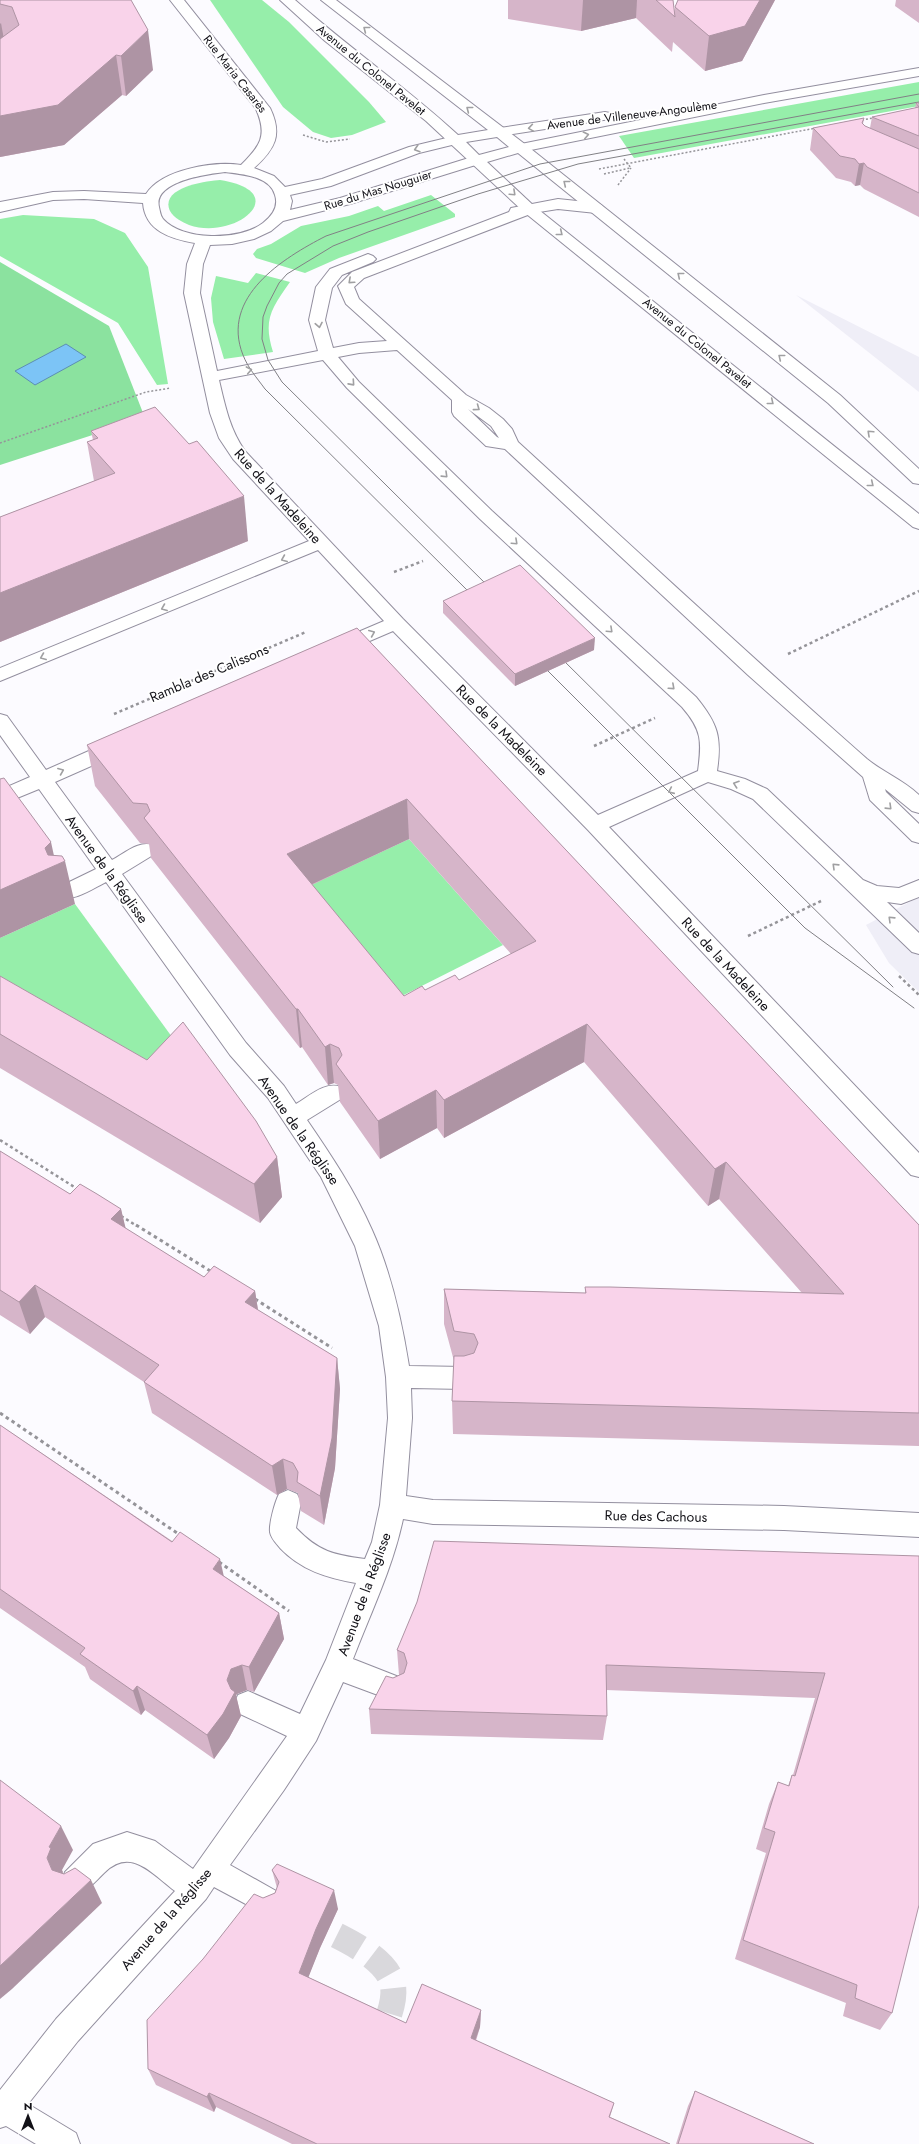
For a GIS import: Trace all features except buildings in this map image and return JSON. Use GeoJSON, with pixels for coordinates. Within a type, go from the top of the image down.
{"type":"FeatureCollection","features":[{"type":"Feature","properties":{"kind":"street","name":"Rue Maria Casarès"},"geometry":{"type":"LineString","coordinates":[[177,0],[263,108],[270,121],[271,133],[265,149],[244,170]]}},
{"type":"Feature","properties":{"kind":"street","name":"Avenue du Colonel Pavelet"},"geometry":{"type":"LineString","coordinates":[[287,0],[330,38],[431,118],[529,209],[919,523]]}},
{"type":"Feature","properties":{"kind":"street","name":"Avenue du Colonel Pavelet"},"geometry":{"type":"LineString","coordinates":[[328,0],[521,148],[834,399],[919,479]]}},
{"type":"Feature","properties":{"kind":"street","name":"Avenue de Villeneuve-Angoulème"},"geometry":{"type":"LineString","coordinates":[[521,148],[764,98],[919,72]]}},
{"type":"Feature","properties":{"kind":"street","name":"Avenue de Villeneuve-Angoulème"},"geometry":{"type":"LineString","coordinates":[[500,132],[604,117],[764,98]]}},
{"type":"Feature","properties":{"kind":"street"},"geometry":{"type":"LineString","coordinates":[[455,140],[500,132]]}},
{"type":"Feature","properties":{"kind":"street","name":"Rue du Mas Nouguier"},"geometry":{"type":"LineString","coordinates":[[282,192],[326,183],[414,150],[455,140]]}},
{"type":"Feature","properties":{"kind":"street"},"geometry":{"type":"LineString","coordinates":[[477,160],[521,148]]}},
{"type":"Feature","properties":{"kind":"street","name":"Rue du Mas Nouguier"},"geometry":{"type":"LineString","coordinates":[[279,217],[345,201],[477,160]]}},
{"type":"Feature","properties":{"kind":"street"},"geometry":{"type":"LineString","coordinates":[[212,169],[244,170],[268,178],[282,192],[285,200],[279,217],[256,233],[223,240],[204,240],[184,237],[168,230],[156,221],[151,210],[152,199],[159,189],[171,180],[187,173],[212,169]]}},
{"type":"Feature","properties":{"kind":"street"},"geometry":{"type":"LineString","coordinates":[[0,207],[53,196],[84,195],[152,199]]}},
{"type":"Feature","properties":{"kind":"street"},"geometry":{"type":"LineString","coordinates":[[596,208],[558,204],[489,214],[336,272],[324,287],[317,320],[327,354],[353,385],[486,515],[689,702],[705,720],[710,735],[707,775]]}},
{"type":"Feature","properties":{"kind":"street"},"geometry":{"type":"LineString","coordinates":[[529,209],[358,275],[346,286],[352,301],[460,399],[473,404],[496,422],[508,435],[510,444],[754,670],[872,774],[898,786],[919,806]]}},
{"type":"Feature","properties":{"kind":"street","name":"Rue de la Madeleine"},"geometry":{"type":"LineString","coordinates":[[204,240],[195,264],[192,293],[218,413],[227,438],[239,455],[396,623],[595,825],[919,1168]]}},
{"type":"Feature","properties":{"kind":"street"},"geometry":{"type":"LineString","coordinates":[[210,377],[359,348],[400,345]]}},
{"type":"Feature","properties":{"kind":"street"},"geometry":{"type":"LineString","coordinates":[[460,399],[460,412],[492,442],[510,444]]}},
{"type":"Feature","properties":{"kind":"street"},"geometry":{"type":"LineString","coordinates":[[10,668],[320,543]]}},
{"type":"Feature","properties":{"kind":"street"},"geometry":{"type":"LineString","coordinates":[[323,655],[396,623]]}},
{"type":"Feature","properties":{"kind":"street"},"geometry":{"type":"LineString","coordinates":[[0,721],[42,779]]}},
{"type":"Feature","properties":{"kind":"street"},"geometry":{"type":"LineString","coordinates":[[0,798],[134,739]]}},
{"type":"Feature","properties":{"kind":"street"},"geometry":{"type":"LineString","coordinates":[[872,774],[877,795],[919,836]]}},
{"type":"Feature","properties":{"kind":"street"},"geometry":{"type":"LineString","coordinates":[[595,825],[707,775],[738,784],[760,794],[919,946]]}},
{"type":"Feature","properties":{"kind":"street","name":"Avenue de la Réglisse"},"geometry":{"type":"LineString","coordinates":[[2,2109],[67,2030],[203,1879],[274,1780],[306,1731],[337,1666],[385,1542],[393,1505],[400,1418],[398,1377],[391,1326],[361,1231],[329,1170],[276,1092],[238,1049],[42,779]]}},
{"type":"Feature","properties":{"kind":"street"},"geometry":{"type":"LineString","coordinates":[[66,892],[109,872],[146,850]]}},
{"type":"Feature","properties":{"kind":"street"},"geometry":{"type":"LineString","coordinates":[[856,885],[874,893],[901,896],[919,888]]}},
{"type":"Feature","properties":{"kind":"street"},"geometry":{"type":"LineString","coordinates":[[293,1117],[333,1093]]}},
{"type":"Feature","properties":{"kind":"street"},"geometry":{"type":"LineString","coordinates":[[398,1377],[464,1378]]}},
{"type":"Feature","properties":{"kind":"street"},"geometry":{"type":"LineString","coordinates":[[288,1502],[283,1532],[298,1550],[314,1561],[323,1564],[374,1573]]}},
{"type":"Feature","properties":{"kind":"street","name":"Rue des Cachous"},"geometry":{"type":"LineString","coordinates":[[393,1505],[432,1512],[784,1518],[919,1525]]}},
{"type":"Feature","properties":{"kind":"street"},"geometry":{"type":"LineString","coordinates":[[337,1666],[394,1688]]}},
{"type":"Feature","properties":{"kind":"street"},"geometry":{"type":"LineString","coordinates":[[248,1704],[306,1731]]}},
{"type":"Feature","properties":{"kind":"street"},"geometry":{"type":"LineString","coordinates":[[75,1882],[103,1854],[127,1846],[145,1851],[203,1879],[268,1902]]}},
{"type":"Feature","properties":{"kind":"street"},"geometry":{"type":"LineString","coordinates":[[2,2109],[65,2144]]}},
{"type":"Feature","properties":{"kind":"path"},"geometry":{"type":"LineString","coordinates":[[859,120],[874,118]]}},
{"type":"Feature","properties":{"kind":"path"},"geometry":{"type":"LineString","coordinates":[[619,164],[822,127]]}},
{"type":"Feature","properties":{"kind":"path"},"geometry":{"type":"LineString","coordinates":[[597,176],[631,168]]}},
{"type":"Feature","properties":{"kind":"path"},"geometry":{"type":"LineString","coordinates":[[0,443],[146,392],[171,388]]}},
{"type":"Feature","properties":{"kind":"path"},"geometry":{"type":"LineString","coordinates":[[393,573],[423,561]]}},
{"type":"Feature","properties":{"kind":"path","name":"Rambla des Calissons"},"geometry":{"type":"LineString","coordinates":[[107,717],[312,629]]}},
{"type":"Feature","properties":{"kind":"path"},"geometry":{"type":"LineString","coordinates":[[747,936],[856,885]]}},
{"type":"Feature","properties":{"kind":"path"},"geometry":{"type":"LineString","coordinates":[[0,1140],[81,1191]]}},
{"type":"Feature","properties":{"kind":"path"},"geometry":{"type":"LineString","coordinates":[[115,1212],[217,1276]]}},
{"type":"Feature","properties":{"kind":"path"},"geometry":{"type":"LineString","coordinates":[[251,1297],[332,1348]]}},
{"type":"Feature","properties":{"kind":"path"},"geometry":{"type":"LineString","coordinates":[[0,1413],[181,1536]]}},
{"type":"Feature","properties":{"kind":"path"},"geometry":{"type":"LineString","coordinates":[[213,1558],[289,1611]]}},
{"type":"Feature","properties":{"kind":"shaded area"},"geometry":{"type":"Polygon","coordinates":[[[796,295],[919,357],[919,392],[796,295]]]}},
{"type":"Feature","properties":{"kind":"shaded area"},"geometry":{"type":"Polygon","coordinates":[[[919,897],[919,992],[889,963],[866,925],[919,897]]]}},
{"type":"Feature","properties":{"kind":"green space"},"geometry":{"type":"Polygon","coordinates":[[[210,0],[262,0],[289,22],[369,102],[386,122],[352,135],[331,138],[313,132],[283,107],[210,0]]]}},
{"type":"Feature","properties":{"kind":"green space"},"geometry":{"type":"Polygon","coordinates":[[[919,82],[919,106],[634,158],[619,136],[919,82]]]}},
{"type":"Feature","properties":{"kind":"green space"},"geometry":{"type":"Polygon","coordinates":[[[220,180],[242,186],[253,194],[255,204],[250,213],[239,221],[224,226],[207,228],[186,224],[176,218],[170,211],[168,203],[171,196],[178,191],[196,184],[220,180]]]}},
{"type":"Feature","properties":{"kind":"green space"},"geometry":{"type":"Polygon","coordinates":[[[431,195],[455,214],[455,217],[339,258],[305,273],[256,258],[253,254],[257,249],[271,244],[301,226],[349,216],[378,206],[384,211],[431,195]]]}},
{"type":"Feature","properties":{"kind":"green space"},"geometry":{"type":"Polygon","coordinates":[[[23,215],[94,219],[125,233],[148,267],[168,384],[157,385],[118,323],[0,256],[0,219],[23,215]]]}},
{"type":"Feature","properties":{"kind":"green space"},"geometry":{"type":"Polygon","coordinates":[[[0,262],[109,326],[145,418],[0,465],[0,262]]]}},
{"type":"Feature","properties":{"kind":"green space"},"geometry":{"type":"Polygon","coordinates":[[[256,273],[290,282],[278,300],[269,323],[270,341],[273,352],[224,359],[213,322],[211,298],[216,276],[248,283],[256,273]]]}},
{"type":"Feature","properties":{"kind":"green space"},"geometry":{"type":"Polygon","coordinates":[[[409,839],[503,945],[382,1006],[291,894],[409,839]]]}},
{"type":"Feature","properties":{"kind":"green space"},"geometry":{"type":"Polygon","coordinates":[[[75,904],[191,1063],[173,1082],[0,982],[0,938],[75,904]]]}},
{"type":"Feature","properties":{"kind":"water"},"geometry":{"type":"Polygon","coordinates":[[[66,344],[86,357],[35,385],[15,371],[66,344]]]}},
{"type":"Feature","properties":{"kind":"tunnel"},"geometry":{"type":"LineString","coordinates":[[301,1918],[339,1936],[366,1952],[378,1961],[387,1971],[393,1987],[392,2002],[387,2021]]}},
{"type":"Feature","properties":{"kind":"tram line"},"geometry":{"type":"LineString","coordinates":[[475,598],[265,389],[253,373],[243,355],[238,334],[240,315],[248,298],[260,282],[275,268],[292,256],[326,236],[540,164],[919,94]]}},
{"type":"Feature","properties":{"kind":"tram line"},"geometry":{"type":"LineString","coordinates":[[492,590],[282,382],[268,360],[262,339],[263,317],[279,283],[287,274],[333,246],[368,232],[478,194],[578,164],[919,102]]}},
{"type":"Feature","properties":{"kind":"tram line"},"geometry":{"type":"LineString","coordinates":[[558,655],[893,987]]}},
{"type":"Feature","properties":{"kind":"tram line"},"geometry":{"type":"LineString","coordinates":[[540,663],[805,928],[914,1008]]}}]}
